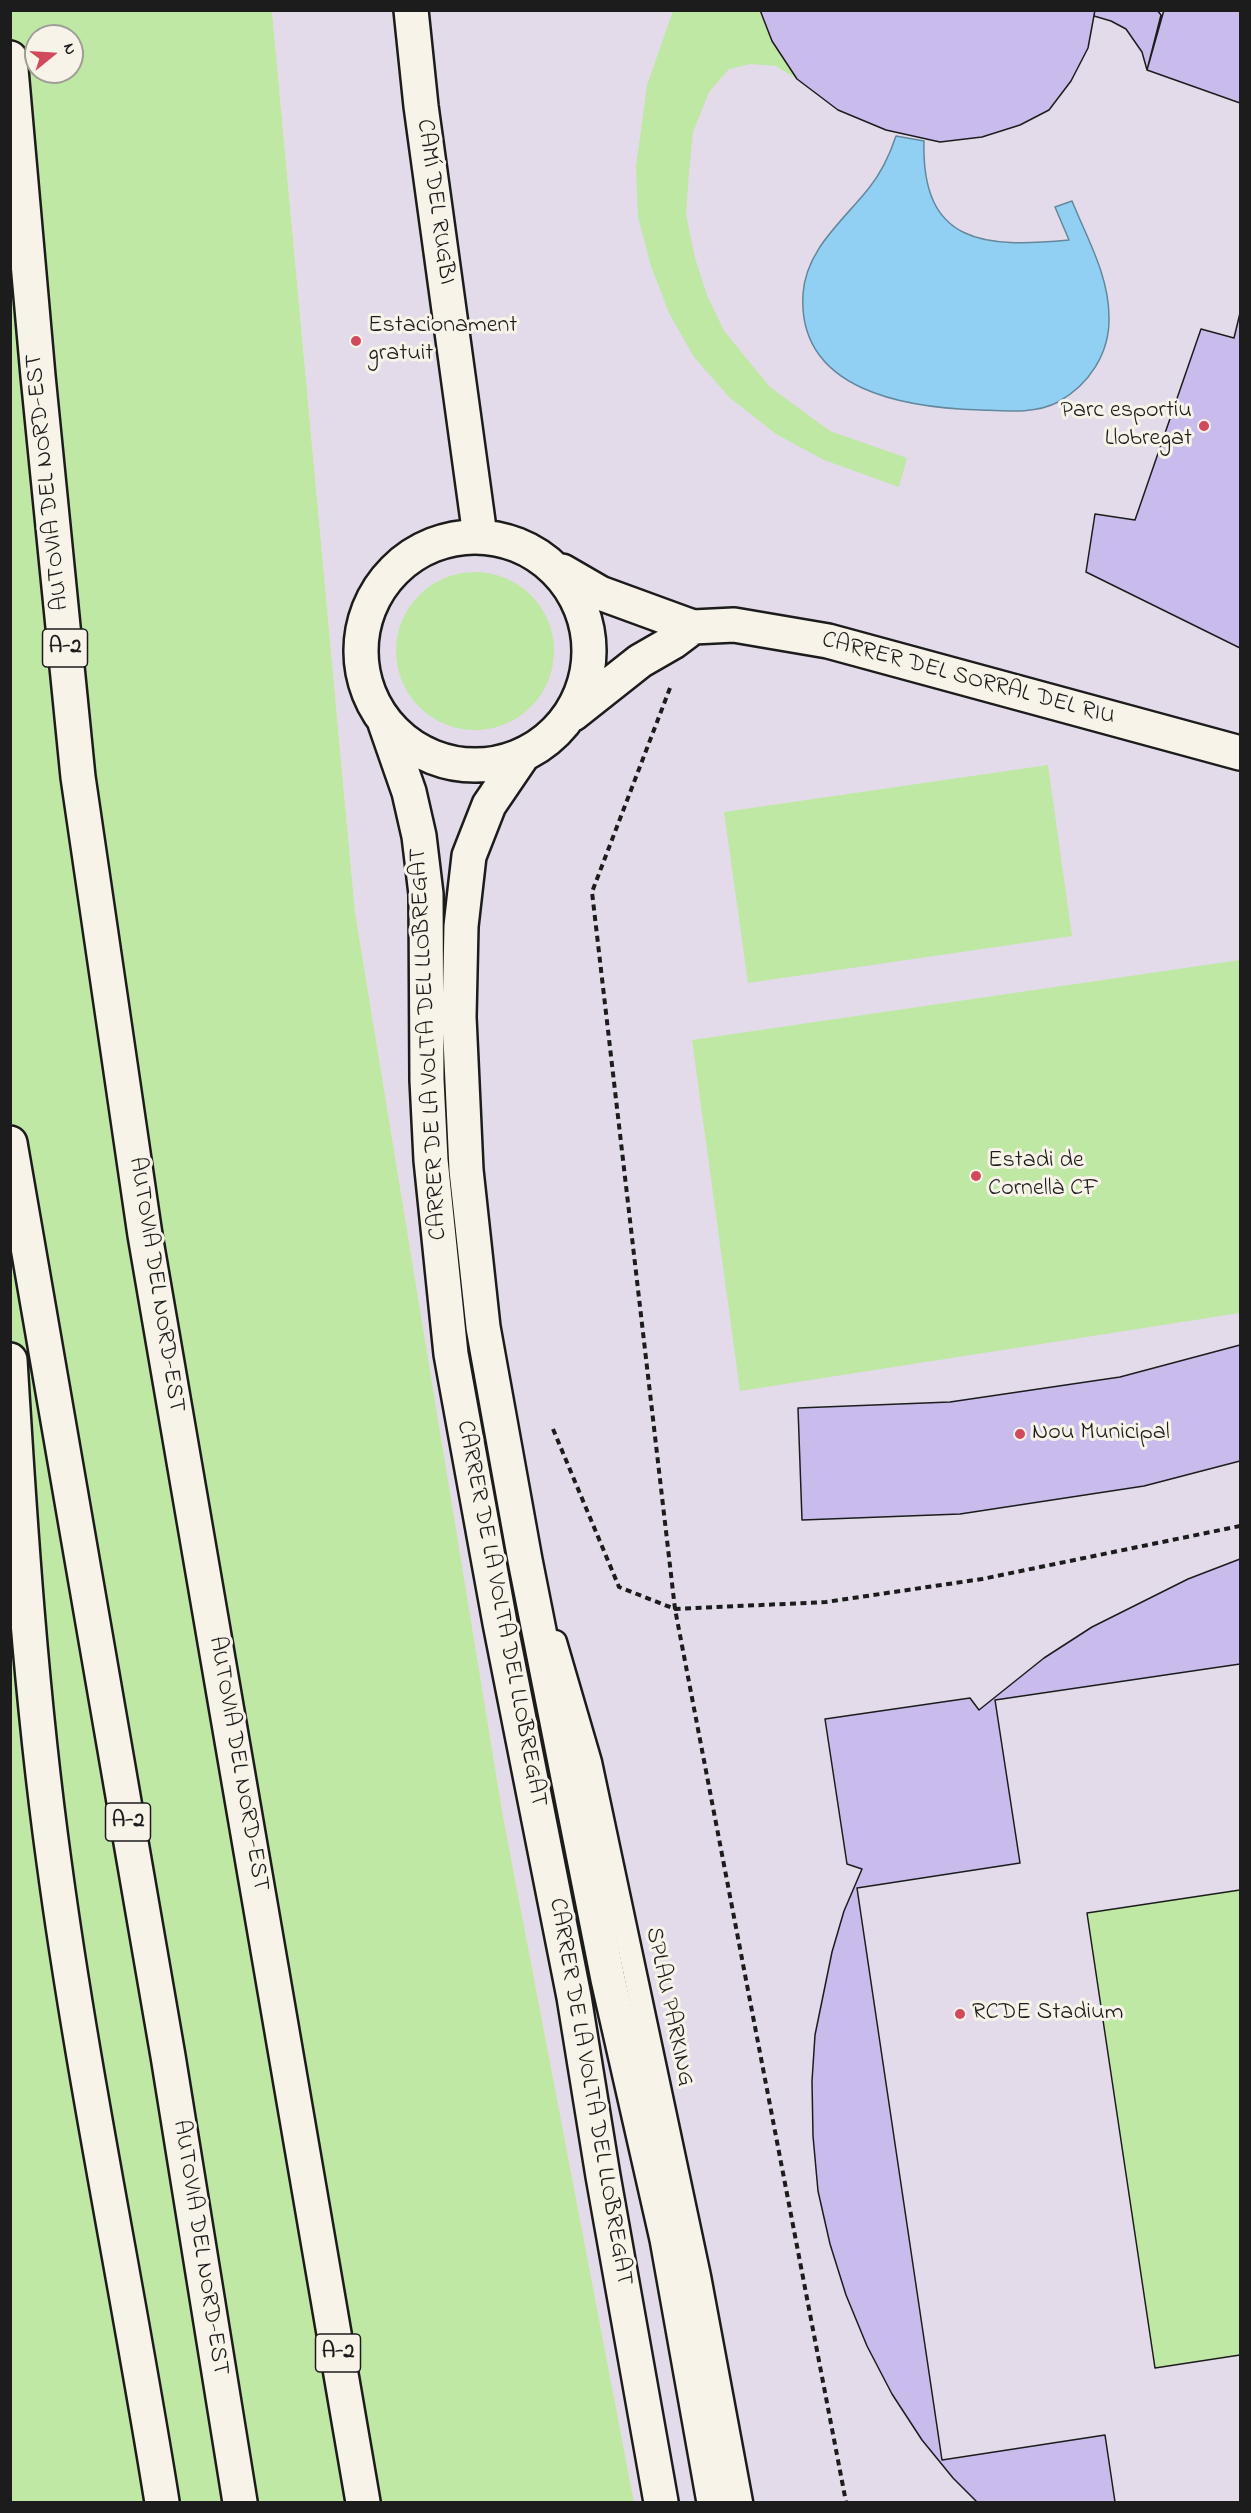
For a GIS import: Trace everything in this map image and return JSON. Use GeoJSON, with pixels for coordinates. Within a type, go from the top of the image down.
{"type":"FeatureCollection","features":[{"type":"Feature","properties":{"kind":"main road","name":"CAMÍ DEL RUGBI"},"geometry":{"type":"LineString","coordinates":[[411,10],[421,106],[480,536]]}},
{"type":"Feature","properties":{"kind":"main road","name":"AUTOVIA DEL NORD-EST"},"geometry":{"type":"LineString","coordinates":[[10,58],[38,376],[78,777],[145,1235],[363,2502]]}},
{"type":"Feature","properties":{"kind":"main road"},"geometry":{"type":"LineString","coordinates":[[480,536],[516,544],[532,551],[555,568],[575,593],[582,609],[589,645],[585,683],[579,701],[554,734],[523,755],[484,765],[447,762],[413,747],[386,723],[366,688],[362,668],[362,639],[369,609],[391,574],[417,552],[448,539],[480,536]]}},
{"type":"Feature","properties":{"kind":"main road","name":"CARRER DEL SORRAL DEL RIU"},"geometry":{"type":"LineString","coordinates":[[555,568],[600,593],[693,627],[734,625],[828,641],[1240,753]]}},
{"type":"Feature","properties":{"kind":"main road"},"geometry":{"type":"LineString","coordinates":[[567,719],[640,661],[673,642],[693,627]]}},
{"type":"Feature","properties":{"kind":"main road","name":"CARRER DE LA VOLTA DEL LLOBREGAT"},"geometry":{"type":"LineString","coordinates":[[386,723],[409,792],[419,836],[426,894],[429,1126],[451,1354],[500,1623],[574,1997],[603,2176],[661,2502]]}},
{"type":"Feature","properties":{"kind":"main road","name":"CARRER DE LA VOLTA DEL LLOBREGAT"},"geometry":{"type":"LineString","coordinates":[[523,755],[489,805],[469,856],[461,926],[459,1017],[466,1170],[483,1327],[519,1528],[608,1979],[667,2239],[714,2502]]}},
{"type":"Feature","properties":{"kind":"main road","name":"AUTOVIA DEL NORD-EST"},"geometry":{"type":"LineString","coordinates":[[10,1143],[164,2032],[240,2502]]}},
{"type":"Feature","properties":{"kind":"main road"},"geometry":{"type":"LineString","coordinates":[[10,1360],[37,1731],[54,1864],[77,2013],[162,2502]]}},
{"type":"Feature","properties":{"kind":"main road"},"geometry":{"type":"LineString","coordinates":[[312,2203],[379,2502]]}},
{"type":"Feature","properties":{"kind":"lane","name":"SPLAU PARKING"},"geometry":{"type":"LineString","coordinates":[[519,1528],[590,1762],[699,2276],[741,2502]]}},
{"type":"Feature","properties":{"kind":"path"},"geometry":{"type":"LineString","coordinates":[[672,681],[592,892],[675,1609],[846,2502]]}},
{"type":"Feature","properties":{"kind":"path"},"geometry":{"type":"LineString","coordinates":[[553,1429],[619,1587],[675,1609],[826,1602],[959,1582],[1240,1526]]}},
{"type":"Feature","properties":{"kind":"shaded area"},"geometry":{"type":"Polygon","coordinates":[[[272,11],[1240,11],[1240,2502],[634,2502],[503,1816],[355,912],[272,11]]]}},
{"type":"Feature","properties":{"kind":"green space"},"geometry":{"type":"Polygon","coordinates":[[[11,11],[272,11],[355,912],[503,1816],[634,2502],[11,2502],[11,11]]]}},
{"type":"Feature","properties":{"kind":"green space"},"geometry":{"type":"Polygon","coordinates":[[[673,11],[760,11],[772,41],[797,79],[776,66],[751,64],[729,69],[709,92],[693,132],[686,214],[695,258],[707,295],[724,331],[770,387],[830,431],[907,458],[899,487],[824,460],[776,434],[729,397],[694,357],[669,313],[651,266],[638,217],[636,167],[647,85],[673,11]]]}},
{"type":"Feature","properties":{"kind":"green space"},"geometry":{"type":"Polygon","coordinates":[[[475,572],[490,573],[505,578],[519,585],[531,595],[541,607],[548,621],[553,636],[553,666],[548,681],[541,695],[531,707],[519,717],[505,724],[490,729],[475,730],[460,729],[445,724],[431,717],[419,707],[409,695],[402,681],[397,666],[396,651],[397,636],[402,621],[409,607],[419,595],[431,585],[445,578],[460,573],[475,572]]]}},
{"type":"Feature","properties":{"kind":"green space"},"geometry":{"type":"Polygon","coordinates":[[[1048,765],[1072,936],[748,983],[724,812],[1048,765]]]}},
{"type":"Feature","properties":{"kind":"green space","name":"Estadi de Cornellà CF"},"geometry":{"type":"Polygon","coordinates":[[[1240,960],[1240,1313],[740,1391],[692,1040],[1240,960]]]}},
{"type":"Feature","properties":{"kind":"green space"},"geometry":{"type":"Polygon","coordinates":[[[1240,1890],[1240,2355],[1155,2368],[1087,1913],[1240,1890]]]}},
{"type":"Feature","properties":{"kind":"water"},"geometry":{"type":"Polygon","coordinates":[[[896,136],[924,141],[926,175],[934,201],[946,220],[964,232],[985,240],[1010,243],[1069,240],[1055,207],[1072,201],[1101,272],[1109,317],[1106,343],[1096,367],[1069,395],[1049,406],[1020,411],[922,405],[862,388],[837,373],[818,353],[806,327],[803,294],[811,263],[827,236],[873,182],[885,163],[896,136]]]}},
{"type":"Feature","properties":{"kind":"building"},"geometry":{"type":"Polygon","coordinates":[[[760,10],[1095,10],[1088,48],[1071,81],[1049,110],[1020,125],[982,137],[940,142],[886,130],[838,110],[797,79],[772,41],[760,10]]]}},
{"type":"Feature","properties":{"kind":"building"},"geometry":{"type":"Polygon","coordinates":[[[1095,10],[1157,10],[1161,15],[1147,70],[1142,52],[1126,29],[1094,16],[1095,10]]]}},
{"type":"Feature","properties":{"kind":"building"},"geometry":{"type":"Polygon","coordinates":[[[1164,10],[1240,10],[1240,103],[1147,70],[1164,10]]]}},
{"type":"Feature","properties":{"kind":"building","name":"Parc esportiu Llobregat"},"geometry":{"type":"Polygon","coordinates":[[[1240,313],[1240,648],[1086,572],[1095,514],[1135,520],[1201,329],[1234,338],[1240,313]]]}},
{"type":"Feature","properties":{"kind":"building","name":"Nou Municipal"},"geometry":{"type":"Polygon","coordinates":[[[1240,1345],[1240,1461],[1144,1486],[960,1514],[802,1520],[798,1408],[950,1402],[1120,1377],[1240,1345]]]}},
{"type":"Feature","properties":{"kind":"building","name":"RCDE Stadium"},"geometry":{"type":"Polygon","coordinates":[[[1240,1559],[1240,1890],[1087,1913],[1155,2368],[1240,2355],[1240,2502],[977,2502],[953,2478],[922,2440],[892,2394],[867,2346],[846,2295],[830,2244],[818,2191],[813,2136],[812,2081],[815,2035],[832,1952],[844,1911],[862,1869],[847,1864],[825,1719],[970,1698],[979,1710],[1044,1658],[1092,1627],[1188,1579],[1240,1559]]]}},
{"type":"Feature","properties":{"kind":"building","name":"RCDE Stadium"},"geometry":{"type":"Polygon","coordinates":[[[1240,1664],[1240,1890],[1087,1913],[1155,2368],[1240,2355],[1240,2502],[1115,2502],[1105,2435],[942,2460],[857,1888],[1020,1863],[995,1700],[1240,1664]]]}},
{"type":"Feature","properties":{"kind":"place","name":"Estacionament gratuit"},"geometry":{"type":"Point","coordinates":[356,341]}},
{"type":"Feature","properties":{"kind":"place","name":"Parc esportiu Llobregat"},"geometry":{"type":"Point","coordinates":[1204,426]}},
{"type":"Feature","properties":{"kind":"place","name":"Estadi de Cornellà CF"},"geometry":{"type":"Point","coordinates":[976,1176]}},
{"type":"Feature","properties":{"kind":"place","name":"Nou Municipal"},"geometry":{"type":"Point","coordinates":[1020,1434]}},
{"type":"Feature","properties":{"kind":"place","name":"RCDE Stadium"},"geometry":{"type":"Point","coordinates":[960,2014]}}]}
